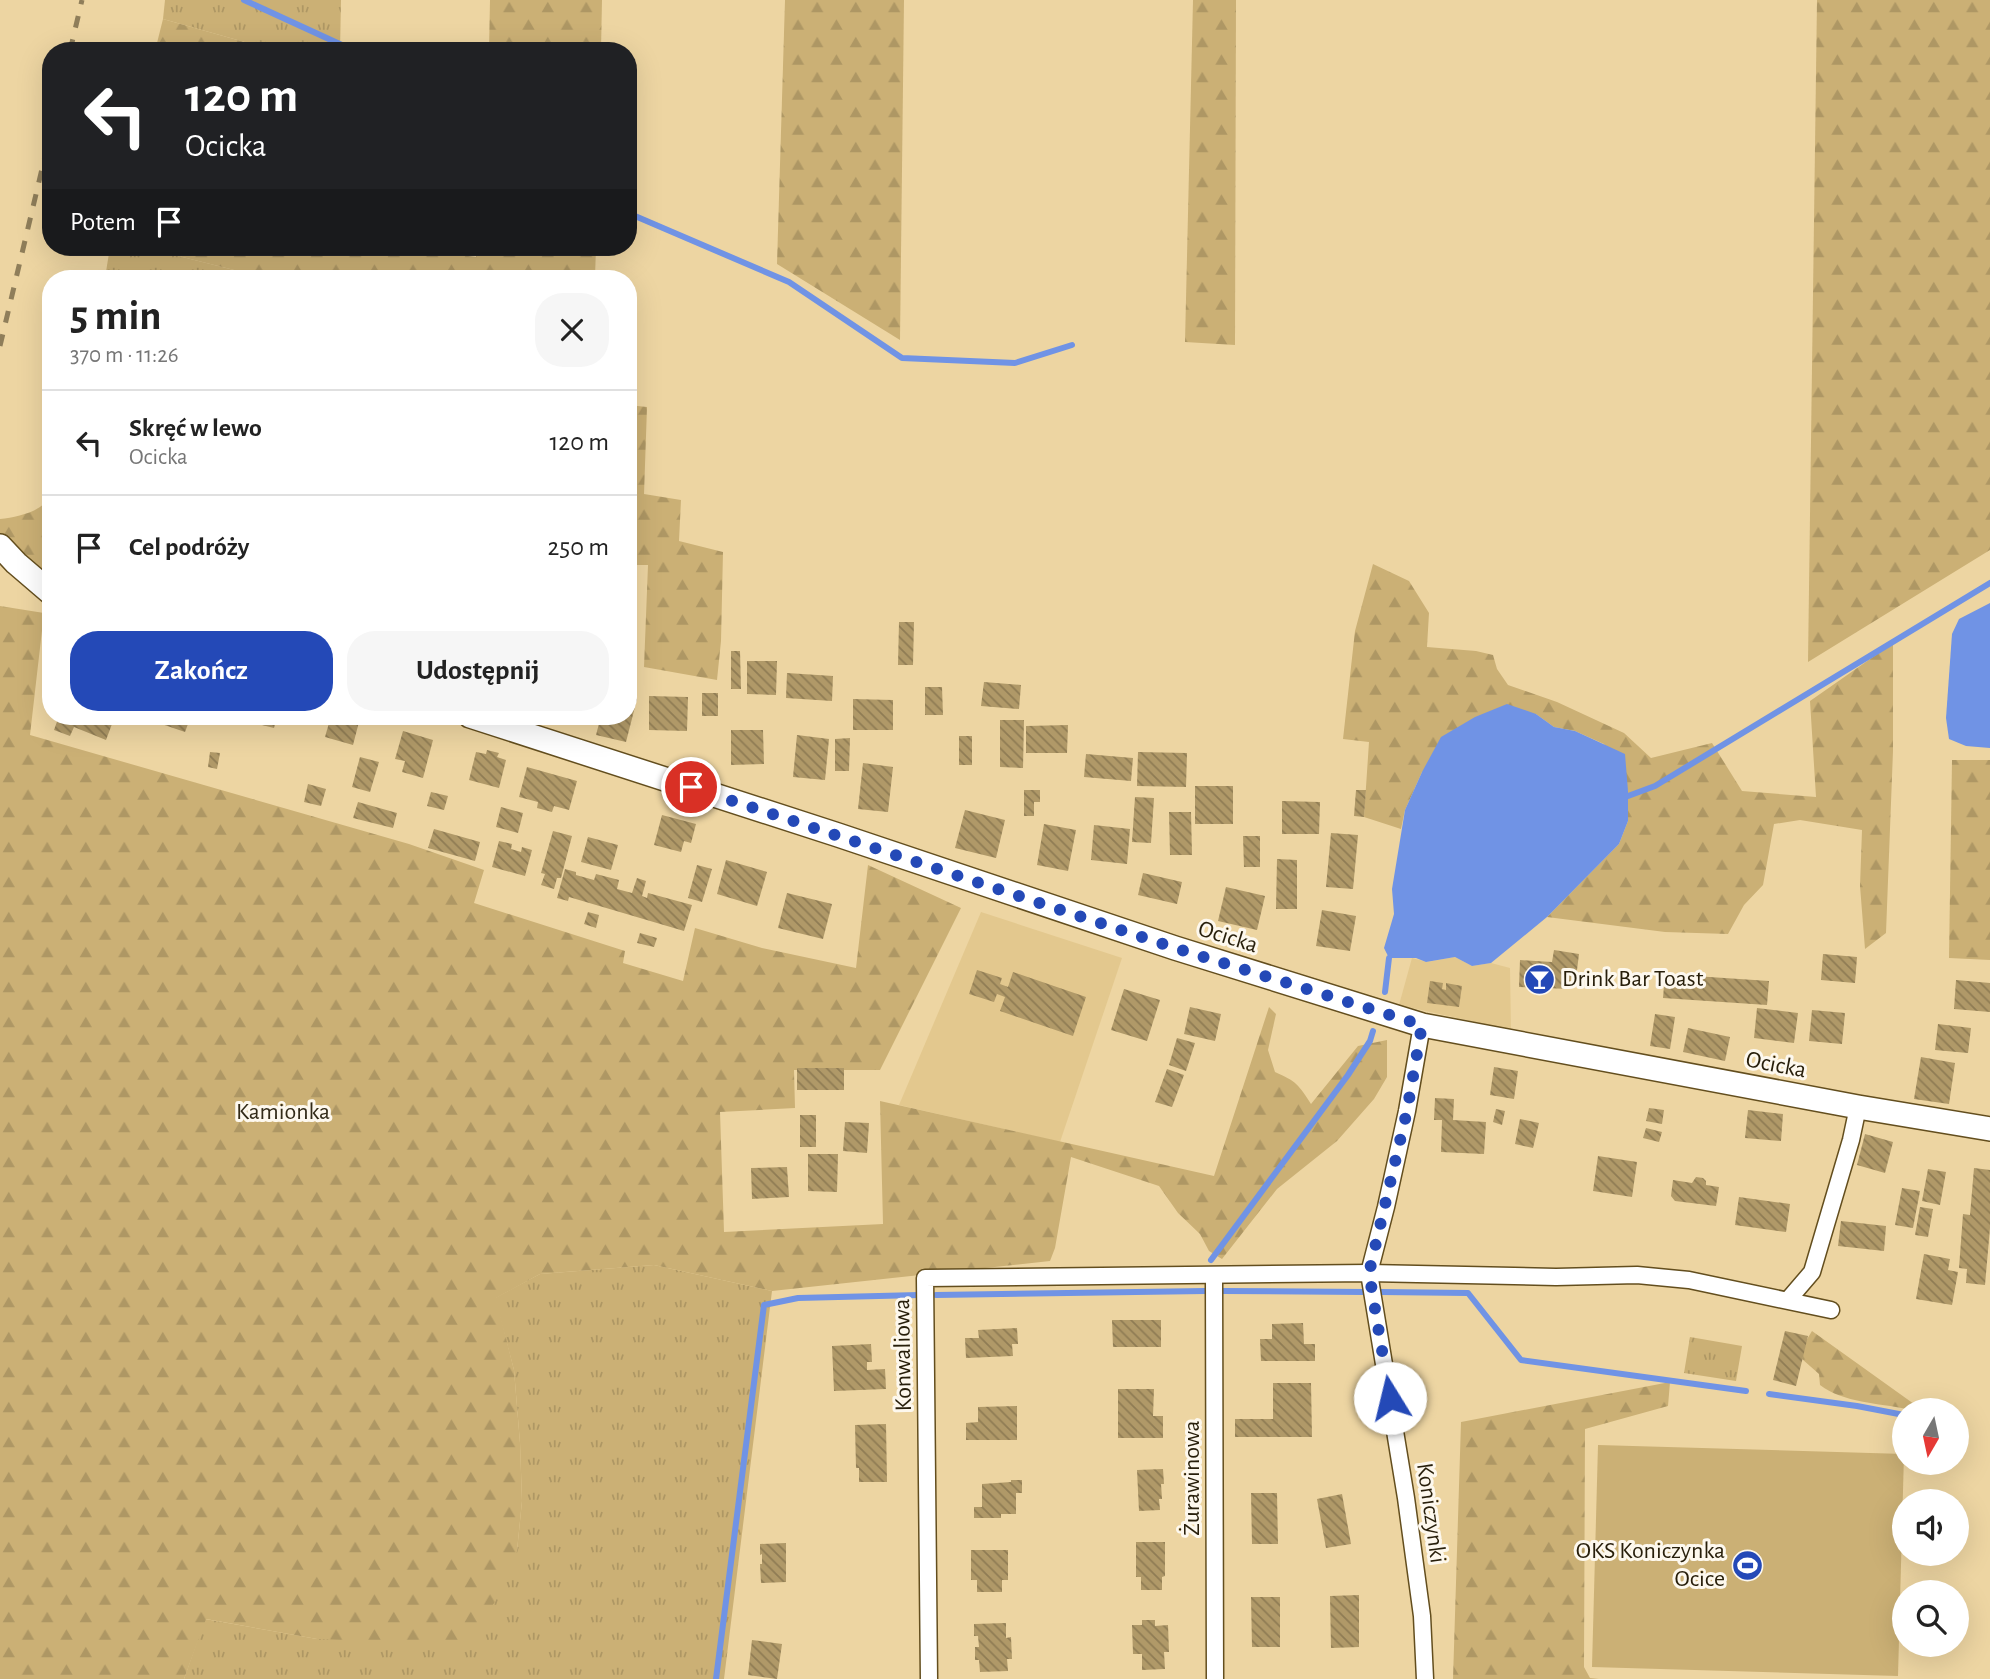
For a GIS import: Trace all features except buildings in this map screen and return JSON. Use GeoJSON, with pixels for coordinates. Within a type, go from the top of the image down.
{"type":"FeatureCollection","features":[{"type":"Feature","properties":{"kind":"street"},"geometry":{"type":"LineString","coordinates":[[0,546],[42,585]]}},
{"type":"Feature","properties":{"kind":"street","name":"Ocicka"},"geometry":{"type":"LineString","coordinates":[[498,725],[1175,948],[1422,1025],[1858,1107],[1990,1129]]}},
{"type":"Feature","properties":{"kind":"street","name":"Koniczynki"},"geometry":{"type":"LineString","coordinates":[[1422,1025],[1407,1111],[1369,1273],[1406,1498],[1422,1616],[1425,1679]]}},
{"type":"Feature","properties":{"kind":"street"},"geometry":{"type":"LineString","coordinates":[[1788,1300],[1812,1272],[1851,1140],[1858,1107]]}},
{"type":"Feature","properties":{"kind":"street"},"geometry":{"type":"LineString","coordinates":[[1214,1276],[1369,1273],[1637,1275],[1689,1280],[1830,1310]]}},
{"type":"Feature","properties":{"kind":"street","name":"Konwaliowa"},"geometry":{"type":"LineString","coordinates":[[929,1679],[925,1278],[1214,1276]]}},
{"type":"Feature","properties":{"kind":"street","name":"Żurawinowa"},"geometry":{"type":"LineString","coordinates":[[1214,1276],[1215,1679]]}},
{"type":"Feature","properties":{"kind":"shaded area"},"geometry":{"type":"Polygon","coordinates":[[[981,912],[1122,958],[1060,1142],[899,1105],[981,912]]]}},
{"type":"Feature","properties":{"kind":"shaded area"},"geometry":{"type":"Polygon","coordinates":[[[1455,957],[1472,966],[1491,963],[1510,968],[1511,1030],[1399,1005],[1412,958],[1427,962],[1455,957]]]}},
{"type":"Feature","properties":{"kind":"green space"},"geometry":{"type":"Polygon","coordinates":[[[165,0],[341,0],[340,42],[244,42],[163,19],[165,0]]]}},
{"type":"Feature","properties":{"kind":"green space"},"geometry":{"type":"Polygon","coordinates":[[[490,0],[602,0],[601,42],[489,42],[490,0]]]}},
{"type":"Feature","properties":{"kind":"green space"},"geometry":{"type":"Polygon","coordinates":[[[785,0],[904,0],[900,340],[777,264],[785,0]]]}},
{"type":"Feature","properties":{"kind":"green space"},"geometry":{"type":"Polygon","coordinates":[[[1193,0],[1236,0],[1235,345],[1185,342],[1193,0]]]}},
{"type":"Feature","properties":{"kind":"green space"},"geometry":{"type":"Polygon","coordinates":[[[1817,0],[1990,0],[1990,550],[1808,662],[1817,0]]]}},
{"type":"Feature","properties":{"kind":"green space"},"geometry":{"type":"Polygon","coordinates":[[[163,19],[244,42],[157,42],[163,19]]]}},
{"type":"Feature","properties":{"kind":"green space"},"geometry":{"type":"Polygon","coordinates":[[[109,256],[179,256],[234,270],[106,270],[109,256]]]}},
{"type":"Feature","properties":{"kind":"green space"},"geometry":{"type":"Polygon","coordinates":[[[179,256],[596,256],[595,270],[234,270],[179,256]]]}},
{"type":"Feature","properties":{"kind":"green space"},"geometry":{"type":"Polygon","coordinates":[[[637,406],[647,407],[644,494],[681,500],[679,541],[723,552],[721,641],[717,680],[644,667],[648,565],[637,565],[637,406]]]}},
{"type":"Feature","properties":{"kind":"green space"},"geometry":{"type":"Polygon","coordinates":[[[41,506],[42,579],[5,569],[0,557],[0,519],[21,515],[41,506]]]}},
{"type":"Feature","properties":{"kind":"green space"},"geometry":{"type":"Polygon","coordinates":[[[1373,564],[1409,581],[1429,613],[1427,647],[1493,655],[1497,669],[1508,685],[1557,702],[1624,733],[1651,758],[1712,743],[1742,791],[1816,797],[1810,701],[1893,643],[1893,751],[1886,933],[1865,949],[1860,886],[1862,830],[1800,820],[1774,824],[1763,885],[1744,905],[1728,934],[1665,932],[1547,917],[1619,844],[1628,821],[1628,791],[1604,744],[1575,731],[1554,727],[1536,714],[1422,772],[1405,810],[1401,829],[1364,817],[1369,742],[1343,739],[1355,631],[1373,564]]]}},
{"type":"Feature","properties":{"kind":"green space","name":"Kamionka"},"geometry":{"type":"Polygon","coordinates":[[[0,606],[42,613],[30,735],[409,844],[484,870],[474,903],[625,951],[623,963],[683,981],[695,928],[762,948],[856,968],[868,865],[961,908],[880,1070],[794,1070],[795,1108],[720,1112],[724,1232],[883,1224],[880,1101],[1214,1176],[1269,1007],[1276,1014],[1268,1050],[1275,1072],[1296,1084],[1311,1104],[1358,1046],[1387,1040],[1387,1077],[1374,1099],[1337,1141],[1277,1189],[1222,1259],[1209,1251],[1200,1234],[1178,1213],[1159,1186],[1071,1157],[1055,1248],[1050,1261],[772,1291],[654,1265],[540,1274],[496,1298],[514,1370],[522,1501],[517,1551],[495,1602],[459,1645],[317,1639],[206,1619],[184,1679],[0,1679],[0,606]]]}},
{"type":"Feature","properties":{"kind":"green space"},"geometry":{"type":"Polygon","coordinates":[[[1952,760],[1990,760],[1990,960],[1949,958],[1952,760]]]}},
{"type":"Feature","properties":{"kind":"green space"},"geometry":{"type":"Polygon","coordinates":[[[654,1265],[772,1291],[724,1679],[184,1679],[205,1619],[317,1639],[517,1551],[522,1501],[514,1370],[495,1298],[540,1274],[654,1265]]]}},
{"type":"Feature","properties":{"kind":"green space"},"geometry":{"type":"Polygon","coordinates":[[[1812,1331],[1906,1398],[1892,1398],[1892,1406],[1829,1391],[1820,1385],[1819,1374],[1802,1359],[1806,1341],[1812,1331]]]}},
{"type":"Feature","properties":{"kind":"green space"},"geometry":{"type":"Polygon","coordinates":[[[1690,1337],[1742,1346],[1736,1381],[1684,1373],[1690,1337]]]}},
{"type":"Feature","properties":{"kind":"green space"},"geometry":{"type":"Polygon","coordinates":[[[1670,1382],[1668,1406],[1585,1429],[1584,1667],[1590,1678],[1599,1679],[1453,1679],[1461,1422],[1670,1382]]]}},
{"type":"Feature","properties":{"kind":"green space","name":"OKS Koniczynka Ocice"},"geometry":{"type":"Polygon","coordinates":[[[1598,1445],[1892,1454],[1892,1475],[1903,1475],[1903,1489],[1892,1489],[1892,1566],[1901,1566],[1901,1580],[1892,1580],[1892,1657],[1899,1657],[1898,1676],[1592,1667],[1598,1445]]]}},
{"type":"Feature","properties":{"kind":"water"},"geometry":{"type":"Polygon","coordinates":[[[1990,603],[1990,748],[1966,746],[1949,739],[1946,718],[1952,634],[1959,619],[1990,603]]]}},
{"type":"Feature","properties":{"kind":"water"},"geometry":{"type":"Polygon","coordinates":[[[1507,704],[1536,714],[1554,727],[1575,731],[1625,754],[1628,821],[1619,844],[1547,917],[1491,963],[1472,966],[1455,957],[1426,962],[1416,958],[1389,958],[1384,948],[1394,914],[1392,889],[1405,810],[1422,772],[1441,737],[1475,717],[1507,704]]]}},
{"type":"Feature","properties":{"kind":"waterway"},"geometry":{"type":"LineString","coordinates":[[244,0],[335,42]]}},
{"type":"Feature","properties":{"kind":"waterway"},"geometry":{"type":"LineString","coordinates":[[637,217],[789,282],[902,358],[1015,363],[1072,345]]}},
{"type":"Feature","properties":{"kind":"waterway"},"geometry":{"type":"LineString","coordinates":[[1628,796],[1655,786],[1990,583]]}},
{"type":"Feature","properties":{"kind":"waterway"},"geometry":{"type":"LineString","coordinates":[[1385,992],[1389,958]]}},
{"type":"Feature","properties":{"kind":"waterway"},"geometry":{"type":"LineString","coordinates":[[1211,1260],[1348,1075],[1370,1041],[1373,1031]]}},
{"type":"Feature","properties":{"kind":"waterway"},"geometry":{"type":"LineString","coordinates":[[936,1295],[1205,1291]]}},
{"type":"Feature","properties":{"kind":"waterway"},"geometry":{"type":"LineString","coordinates":[[1223,1291],[1364,1292]]}},
{"type":"Feature","properties":{"kind":"waterway"},"geometry":{"type":"LineString","coordinates":[[1381,1292],[1468,1293],[1521,1360],[1746,1391]]}},
{"type":"Feature","properties":{"kind":"waterway"},"geometry":{"type":"LineString","coordinates":[[716,1679],[764,1305],[798,1298],[919,1295]]}},
{"type":"Feature","properties":{"kind":"waterway"},"geometry":{"type":"LineString","coordinates":[[1769,1394],[1892,1413]]}},
{"type":"Feature","properties":{"kind":"railway"},"geometry":{"type":"LineString","coordinates":[[72,42],[82,0]]}},
{"type":"Feature","properties":{"kind":"railway"},"geometry":{"type":"LineString","coordinates":[[0,346],[42,169]]}},
{"type":"Feature","properties":{"kind":"place","name":"Drink Bar Toast"},"geometry":{"type":"Point","coordinates":[1539,979]}},
{"type":"Feature","properties":{"kind":"place","name":"OKS Koniczynka Ocice"},"geometry":{"type":"Point","coordinates":[1748,1565]}},
{"type":"Feature","properties":{"kind":"route"},"geometry":{"type":"LineString","coordinates":[[691,787],[1175,948],[1422,1025],[1407,1111],[1369,1273],[1390,1398]]}}]}
